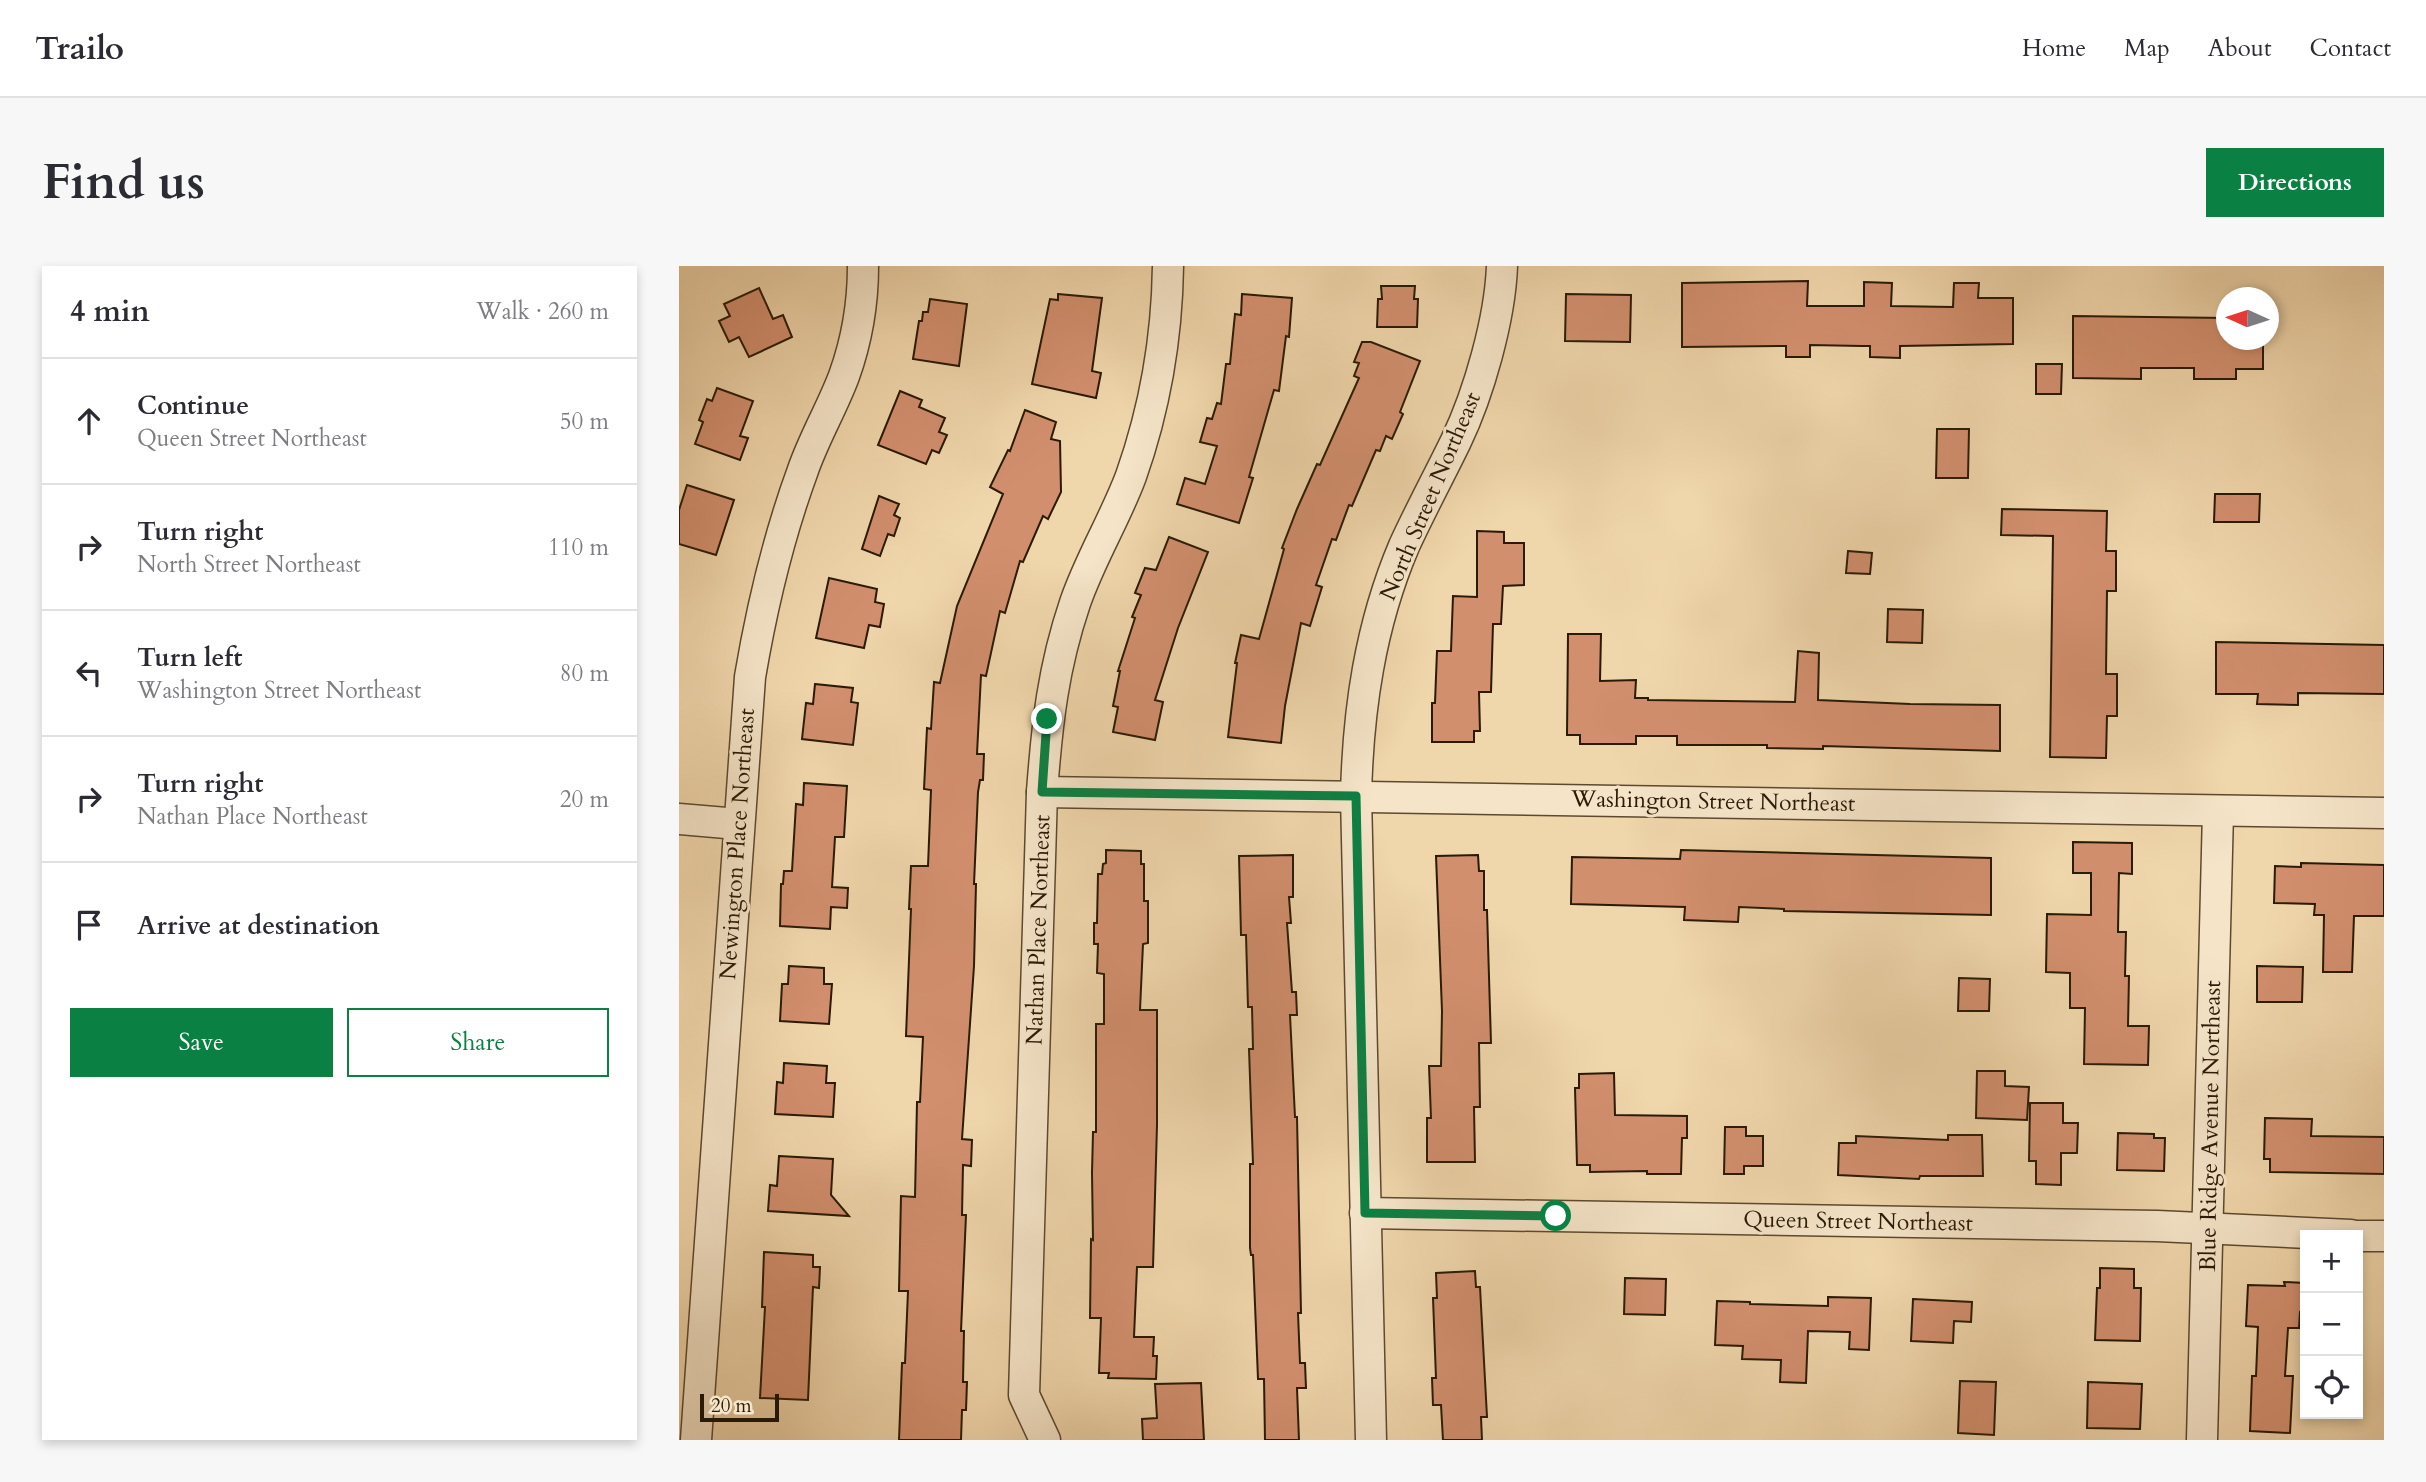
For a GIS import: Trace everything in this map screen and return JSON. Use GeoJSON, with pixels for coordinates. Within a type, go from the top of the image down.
{"type":"FeatureCollection","features":[{"type":"Feature","properties":{"kind":"street","name":"Newington Place Northeast"},"geometry":{"type":"LineString","coordinates":[[696,1440],[750,677],[762,606],[781,533],[800,477],[843,377],[858,331],[863,295],[863,266]]}},
{"type":"Feature","properties":{"kind":"street","name":"Nathan Place Northeast"},"geometry":{"type":"LineString","coordinates":[[1045,1440],[1024,1395],[1042,792],[1047,719],[1059,658],[1076,601],[1130,477],[1148,422],[1161,361],[1168,266]]}},
{"type":"Feature","properties":{"kind":"street","name":"North Street Northeast"},"geometry":{"type":"LineString","coordinates":[[1371,1440],[1356,796],[1358,736],[1366,674],[1382,607],[1404,547],[1458,438],[1479,380],[1494,320],[1501,266]]}},
{"type":"Feature","properties":{"kind":"street","name":"Washington Street Northeast"},"geometry":{"type":"LineString","coordinates":[[1042,792],[2384,813]]}},
{"type":"Feature","properties":{"kind":"street","name":"Blue Ridge Avenue Northeast"},"geometry":{"type":"LineString","coordinates":[[2202,1440],[2218,812]]}},
{"type":"Feature","properties":{"kind":"street"},"geometry":{"type":"LineString","coordinates":[[679,820],[738,824]]}},
{"type":"Feature","properties":{"kind":"street","name":"Queen Street Northeast"},"geometry":{"type":"LineString","coordinates":[[1365,1213],[2157,1226],[2300,1233]]}},
{"type":"Feature","properties":{"kind":"street"},"geometry":{"type":"LineString","coordinates":[[2363,1236],[2384,1236]]}},
{"type":"Feature","properties":{"kind":"building"},"geometry":{"type":"Polygon","coordinates":[[[1808,281],[1807,306],[1864,306],[1864,282],[1892,283],[1891,306],[1953,307],[1954,283],[1979,283],[1978,298],[2013,298],[2013,344],[1900,346],[1900,358],[1870,357],[1870,346],[1810,345],[1810,357],[1786,357],[1786,346],[1682,347],[1682,283],[1808,281]]]}},
{"type":"Feature","properties":{"kind":"building"},"geometry":{"type":"Polygon","coordinates":[[[1381,286],[1415,286],[1414,299],[1418,299],[1417,327],[1377,327],[1378,299],[1382,299],[1381,286]]]}},
{"type":"Feature","properties":{"kind":"building"},"geometry":{"type":"Polygon","coordinates":[[[759,288],[773,319],[783,315],[792,337],[749,357],[739,337],[729,342],[719,321],[730,316],[724,304],[759,288]]]}},
{"type":"Feature","properties":{"kind":"building"},"geometry":{"type":"Polygon","coordinates":[[[1058,294],[1102,298],[1092,371],[1101,373],[1096,398],[1032,384],[1050,299],[1058,300],[1058,294]]]}},
{"type":"Feature","properties":{"kind":"building"},"geometry":{"type":"Polygon","coordinates":[[[1242,294],[1292,298],[1289,337],[1286,336],[1279,391],[1274,390],[1239,523],[1177,504],[1185,478],[1205,484],[1217,446],[1200,442],[1207,418],[1212,419],[1217,403],[1221,404],[1226,364],[1230,364],[1235,314],[1241,315],[1242,294]]]}},
{"type":"Feature","properties":{"kind":"building"},"geometry":{"type":"Polygon","coordinates":[[[1566,294],[1631,295],[1630,342],[1565,341],[1566,294]]]}},
{"type":"Feature","properties":{"kind":"building"},"geometry":{"type":"Polygon","coordinates":[[[930,299],[967,304],[959,366],[913,359],[919,321],[922,321],[923,312],[928,312],[930,299]]]}},
{"type":"Feature","properties":{"kind":"building"},"geometry":{"type":"Polygon","coordinates":[[[2073,316],[2216,318],[2216,350],[2263,350],[2263,369],[2236,369],[2236,379],[2194,379],[2194,368],[2141,368],[2141,379],[2073,378],[2073,316]]]}},
{"type":"Feature","properties":{"kind":"building"},"geometry":{"type":"Polygon","coordinates":[[[1362,342],[1371,342],[1420,361],[1400,412],[1403,414],[1392,439],[1386,436],[1380,451],[1376,450],[1352,506],[1349,505],[1336,540],[1332,539],[1316,585],[1322,587],[1310,626],[1301,623],[1285,706],[1281,743],[1228,737],[1235,663],[1241,635],[1259,639],[1284,549],[1282,548],[1317,464],[1320,465],[1359,378],[1354,376],[1359,363],[1354,362],[1362,342]]]}},
{"type":"Feature","properties":{"kind":"building"},"geometry":{"type":"Polygon","coordinates":[[[2036,364],[2062,364],[2061,394],[2036,394],[2036,364]]]}},
{"type":"Feature","properties":{"kind":"building"},"geometry":{"type":"Polygon","coordinates":[[[717,388],[753,401],[740,436],[748,438],[740,460],[695,444],[703,422],[699,420],[707,399],[712,401],[717,388]]]}},
{"type":"Feature","properties":{"kind":"building"},"geometry":{"type":"Polygon","coordinates":[[[900,391],[922,400],[919,407],[945,418],[939,432],[947,435],[939,453],[932,450],[926,464],[878,445],[900,391]]]}},
{"type":"Feature","properties":{"kind":"building"},"geometry":{"type":"Polygon","coordinates":[[[1025,410],[1056,422],[1051,439],[1060,441],[1061,492],[1048,519],[1043,516],[1023,562],[1020,561],[1005,613],[1000,611],[986,676],[981,675],[977,754],[984,754],[983,780],[980,780],[978,792],[974,966],[962,1139],[972,1140],[971,1166],[963,1165],[962,1215],[966,1215],[961,1331],[964,1331],[963,1382],[967,1382],[966,1410],[962,1410],[961,1440],[899,1440],[908,1291],[899,1291],[901,1196],[915,1197],[917,1102],[920,1102],[923,1037],[906,1036],[909,909],[911,866],[928,866],[931,790],[924,789],[927,728],[931,729],[934,682],[940,683],[957,606],[1003,494],[990,487],[1008,450],[1010,451],[1025,410]]]}},
{"type":"Feature","properties":{"kind":"building"},"geometry":{"type":"Polygon","coordinates":[[[1937,429],[1969,429],[1968,478],[1936,478],[1937,429]]]}},
{"type":"Feature","properties":{"kind":"building"},"geometry":{"type":"Polygon","coordinates":[[[687,485],[734,500],[716,555],[679,544],[679,510],[687,485]]]}},
{"type":"Feature","properties":{"kind":"building"},"geometry":{"type":"Polygon","coordinates":[[[2215,494],[2260,494],[2259,522],[2214,522],[2215,494]]]}},
{"type":"Feature","properties":{"kind":"building"},"geometry":{"type":"Polygon","coordinates":[[[879,496],[899,504],[894,515],[900,518],[894,536],[888,534],[880,556],[862,549],[879,496]]]}},
{"type":"Feature","properties":{"kind":"building"},"geometry":{"type":"Polygon","coordinates":[[[2002,509],[2107,511],[2106,551],[2116,551],[2116,591],[2107,591],[2106,674],[2117,674],[2117,716],[2107,716],[2106,758],[2050,757],[2053,536],[2001,535],[2002,509]]]}},
{"type":"Feature","properties":{"kind":"building"},"geometry":{"type":"Polygon","coordinates":[[[1477,531],[1504,532],[1504,543],[1524,543],[1524,585],[1503,586],[1501,624],[1493,624],[1491,692],[1479,692],[1480,731],[1474,731],[1474,742],[1432,742],[1432,703],[1435,703],[1437,651],[1451,651],[1453,596],[1477,597],[1477,531]]]}},
{"type":"Feature","properties":{"kind":"building"},"geometry":{"type":"Polygon","coordinates":[[[1169,537],[1208,552],[1178,628],[1155,700],[1163,702],[1155,740],[1113,732],[1118,707],[1113,706],[1118,671],[1135,618],[1132,617],[1141,595],[1135,593],[1145,568],[1156,570],[1169,537]]]}},
{"type":"Feature","properties":{"kind":"building"},"geometry":{"type":"Polygon","coordinates":[[[1848,551],[1872,553],[1870,574],[1846,573],[1848,551]]]}},
{"type":"Feature","properties":{"kind":"building"},"geometry":{"type":"Polygon","coordinates":[[[829,578],[877,589],[875,602],[884,604],[880,627],[869,625],[864,648],[816,638],[829,578]]]}},
{"type":"Feature","properties":{"kind":"building"},"geometry":{"type":"Polygon","coordinates":[[[1888,609],[1923,610],[1922,643],[1887,642],[1888,609]]]}},
{"type":"Feature","properties":{"kind":"building"},"geometry":{"type":"Polygon","coordinates":[[[1568,634],[1601,634],[1600,681],[1636,680],[1635,698],[1648,700],[1795,702],[1798,651],[1819,653],[1818,700],[2000,705],[2000,751],[1677,745],[1677,736],[1636,736],[1636,744],[1580,744],[1580,735],[1567,735],[1568,634]]]}},
{"type":"Feature","properties":{"kind":"building"},"geometry":{"type":"Polygon","coordinates":[[[2216,642],[2384,645],[2384,694],[2298,693],[2298,705],[2257,704],[2258,694],[2216,694],[2216,642]]]}},
{"type":"Feature","properties":{"kind":"building"},"geometry":{"type":"Polygon","coordinates":[[[815,684],[853,688],[851,702],[858,703],[853,745],[802,739],[806,703],[813,704],[815,684]]]}},
{"type":"Feature","properties":{"kind":"building"},"geometry":{"type":"Polygon","coordinates":[[[804,783],[847,786],[844,837],[835,837],[832,887],[848,888],[847,908],[831,907],[830,929],[780,926],[781,884],[784,871],[792,871],[796,804],[803,805],[804,783]]]}},
{"type":"Feature","properties":{"kind":"building"},"geometry":{"type":"Polygon","coordinates":[[[2073,842],[2132,843],[2132,874],[2119,873],[2118,932],[2126,932],[2128,1026],[2149,1026],[2148,1065],[2084,1064],[2085,1008],[2070,1008],[2070,973],[2046,972],[2047,914],[2091,915],[2091,873],[2073,873],[2073,842]]]}},
{"type":"Feature","properties":{"kind":"building"},"geometry":{"type":"Polygon","coordinates":[[[1106,850],[1141,851],[1141,864],[1144,864],[1144,901],[1148,901],[1148,943],[1143,944],[1140,1010],[1157,1010],[1153,1267],[1137,1267],[1134,1337],[1154,1337],[1156,1379],[1108,1378],[1109,1373],[1099,1373],[1101,1318],[1090,1318],[1093,1132],[1096,1132],[1096,1024],[1104,1024],[1104,974],[1097,973],[1098,944],[1094,944],[1094,923],[1097,923],[1098,874],[1102,874],[1103,864],[1106,863],[1106,850]]]}},
{"type":"Feature","properties":{"kind":"building"},"geometry":{"type":"Polygon","coordinates":[[[1681,850],[1991,858],[1991,915],[1784,911],[1739,907],[1738,922],[1684,920],[1685,907],[1571,904],[1572,857],[1680,859],[1681,850]]]}},
{"type":"Feature","properties":{"kind":"building"},"geometry":{"type":"Polygon","coordinates":[[[1293,855],[1293,897],[1289,897],[1291,923],[1287,923],[1292,992],[1296,992],[1297,1015],[1290,1015],[1297,1117],[1300,1363],[1305,1363],[1306,1388],[1297,1388],[1299,1440],[1265,1440],[1264,1379],[1258,1379],[1253,1255],[1250,1248],[1250,1164],[1253,1164],[1249,1049],[1253,1049],[1252,1007],[1248,1007],[1246,935],[1241,935],[1239,856],[1293,855]]]}},
{"type":"Feature","properties":{"kind":"building"},"geometry":{"type":"Polygon","coordinates":[[[1478,855],[1479,871],[1484,871],[1484,910],[1487,910],[1491,1043],[1479,1043],[1480,1107],[1474,1107],[1475,1162],[1427,1162],[1427,1118],[1431,1118],[1429,1066],[1441,1066],[1442,1011],[1436,856],[1478,855]]]}},
{"type":"Feature","properties":{"kind":"building"},"geometry":{"type":"Polygon","coordinates":[[[2301,863],[2384,865],[2384,916],[2354,916],[2352,972],[2323,972],[2324,915],[2314,915],[2315,904],[2274,903],[2275,866],[2301,867],[2301,863]]]}},
{"type":"Feature","properties":{"kind":"building"},"geometry":{"type":"Polygon","coordinates":[[[789,966],[824,968],[824,984],[832,984],[829,1024],[780,1021],[782,984],[788,984],[789,966]]]}},
{"type":"Feature","properties":{"kind":"building"},"geometry":{"type":"Polygon","coordinates":[[[2257,966],[2303,967],[2302,1002],[2257,1002],[2257,966]]]}},
{"type":"Feature","properties":{"kind":"building"},"geometry":{"type":"Polygon","coordinates":[[[1959,978],[1990,979],[1989,1011],[1958,1011],[1959,978]]]}},
{"type":"Feature","properties":{"kind":"building"},"geometry":{"type":"Polygon","coordinates":[[[784,1063],[827,1066],[826,1083],[835,1083],[833,1117],[775,1114],[777,1082],[783,1083],[784,1063]]]}},
{"type":"Feature","properties":{"kind":"building"},"geometry":{"type":"Polygon","coordinates":[[[1977,1071],[2005,1071],[2005,1086],[2029,1087],[2027,1120],[1976,1118],[1977,1071]]]}},
{"type":"Feature","properties":{"kind":"building"},"geometry":{"type":"Polygon","coordinates":[[[1614,1073],[1615,1115],[1687,1116],[1687,1138],[1682,1138],[1681,1174],[1647,1174],[1647,1171],[1590,1172],[1590,1165],[1577,1165],[1575,1088],[1579,1088],[1579,1074],[1614,1073]]]}},
{"type":"Feature","properties":{"kind":"building"},"geometry":{"type":"Polygon","coordinates":[[[2030,1103],[2063,1103],[2063,1123],[2078,1123],[2077,1153],[2061,1153],[2061,1185],[2036,1184],[2036,1161],[2029,1161],[2030,1103]]]}},
{"type":"Feature","properties":{"kind":"building"},"geometry":{"type":"Polygon","coordinates":[[[2265,1118],[2312,1119],[2311,1136],[2384,1137],[2384,1174],[2270,1172],[2270,1159],[2264,1159],[2265,1118]]]}},
{"type":"Feature","properties":{"kind":"building"},"geometry":{"type":"Polygon","coordinates":[[[1725,1127],[1746,1127],[1746,1136],[1763,1136],[1763,1166],[1744,1166],[1744,1174],[1724,1174],[1725,1127]]]}},
{"type":"Feature","properties":{"kind":"building"},"geometry":{"type":"Polygon","coordinates":[[[2118,1133],[2154,1134],[2154,1138],[2165,1138],[2164,1171],[2117,1170],[2118,1133]]]}},
{"type":"Feature","properties":{"kind":"building"},"geometry":{"type":"Polygon","coordinates":[[[1948,1135],[1982,1135],[1983,1176],[1920,1176],[1919,1179],[1838,1175],[1839,1143],[1856,1143],[1856,1136],[1948,1140],[1948,1135]]]}},
{"type":"Feature","properties":{"kind":"building"},"geometry":{"type":"Polygon","coordinates":[[[779,1156],[833,1159],[831,1195],[849,1216],[768,1211],[770,1185],[777,1186],[779,1156]]]}},
{"type":"Feature","properties":{"kind":"building"},"geometry":{"type":"Polygon","coordinates":[[[764,1252],[813,1255],[813,1267],[820,1267],[819,1288],[813,1287],[808,1400],[760,1398],[765,1307],[762,1307],[764,1252]]]}},
{"type":"Feature","properties":{"kind":"building"},"geometry":{"type":"Polygon","coordinates":[[[2100,1268],[2134,1269],[2134,1288],[2141,1288],[2140,1341],[2095,1340],[2100,1268]]]}},
{"type":"Feature","properties":{"kind":"building"},"geometry":{"type":"Polygon","coordinates":[[[1475,1271],[1476,1287],[1480,1287],[1487,1417],[1481,1417],[1482,1440],[1443,1440],[1441,1405],[1433,1405],[1432,1378],[1436,1378],[1433,1298],[1437,1298],[1436,1273],[1475,1271]]]}},
{"type":"Feature","properties":{"kind":"building"},"geometry":{"type":"Polygon","coordinates":[[[1625,1278],[1666,1279],[1665,1315],[1624,1314],[1625,1278]]]}},
{"type":"Feature","properties":{"kind":"building"},"geometry":{"type":"Polygon","coordinates":[[[2284,1282],[2300,1283],[2299,1328],[2288,1328],[2285,1376],[2293,1376],[2290,1433],[2250,1431],[2252,1376],[2256,1376],[2258,1327],[2246,1326],[2248,1285],[2285,1286],[2284,1282]]]}},
{"type":"Feature","properties":{"kind":"building"},"geometry":{"type":"Polygon","coordinates":[[[1828,1297],[1871,1298],[1869,1350],[1849,1349],[1850,1332],[1808,1331],[1806,1383],[1780,1382],[1781,1360],[1742,1359],[1743,1346],[1715,1345],[1717,1301],[1828,1306],[1828,1297]]]}},
{"type":"Feature","properties":{"kind":"building"},"geometry":{"type":"Polygon","coordinates":[[[1913,1299],[1972,1302],[1971,1322],[1954,1321],[1953,1343],[1911,1341],[1913,1299]]]}},
{"type":"Feature","properties":{"kind":"building"},"geometry":{"type":"Polygon","coordinates":[[[1960,1381],[1996,1382],[1994,1435],[1958,1433],[1960,1381]]]}},
{"type":"Feature","properties":{"kind":"building"},"geometry":{"type":"Polygon","coordinates":[[[2088,1382],[2142,1384],[2140,1429],[2087,1428],[2088,1382]]]}},
{"type":"Feature","properties":{"kind":"building"},"geometry":{"type":"Polygon","coordinates":[[[1201,1383],[1204,1440],[1143,1440],[1142,1419],[1157,1418],[1155,1384],[1201,1383]]]}},
{"type":"Feature","properties":{"kind":"route"},"geometry":{"type":"LineString","coordinates":[[1047,719],[1042,792],[1356,796],[1365,1213],[1556,1216]]}}]}
